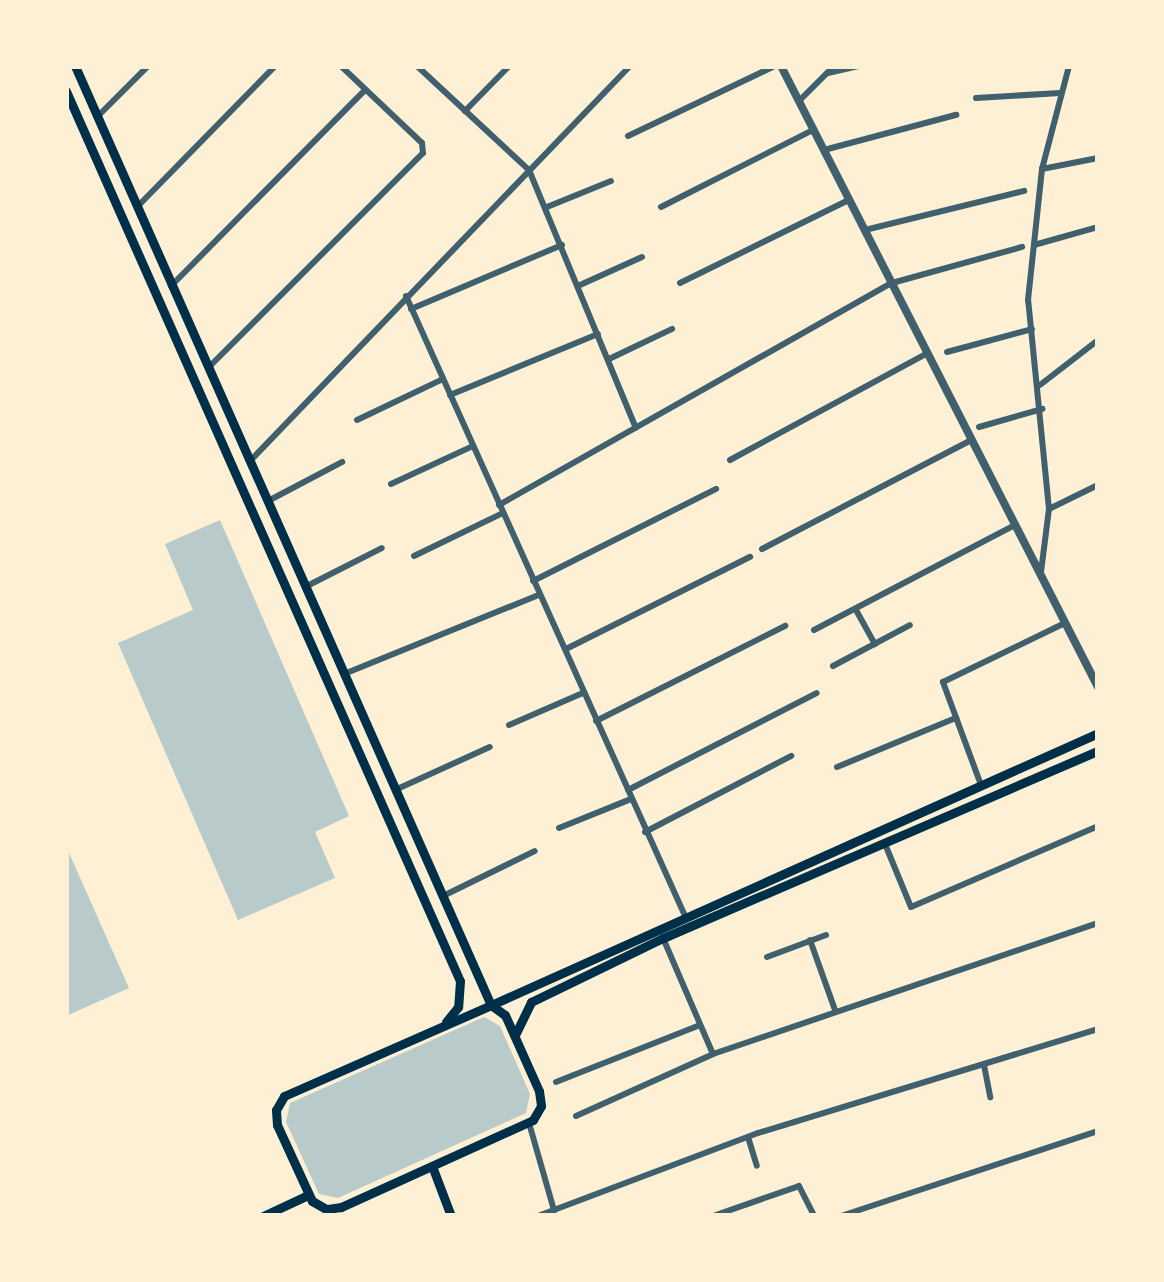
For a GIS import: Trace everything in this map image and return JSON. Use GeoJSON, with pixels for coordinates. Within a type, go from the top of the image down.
{"type":"FeatureCollection","features":[{"type":"Feature","properties":{"kind":"main road"},"geometry":{"type":"LineString","coordinates":[[75,66],[476,973],[491,1006],[505,1015],[541,1098],[529,1123],[323,1216]]}},
{"type":"Feature","properties":{"kind":"main road"},"geometry":{"type":"LineString","coordinates":[[66,91],[460,981],[458,1007],[446,1022]]}},
{"type":"Feature","properties":{"kind":"main road"},"geometry":{"type":"LineString","coordinates":[[172,327],[188,320]]}},
{"type":"Feature","properties":{"kind":"main road"},"geometry":{"type":"LineString","coordinates":[[349,729],[364,721]]}},
{"type":"Feature","properties":{"kind":"main road"},"geometry":{"type":"LineString","coordinates":[[514,1035],[531,1002],[568,977],[685,916],[1098,733]]}},
{"type":"Feature","properties":{"kind":"main road"},"geometry":{"type":"LineString","coordinates":[[341,1207],[318,1206],[308,1195],[277,1125],[279,1102],[290,1092],[446,1022],[663,938],[1098,751]]}},
{"type":"Feature","properties":{"kind":"main road"},"geometry":{"type":"LineString","coordinates":[[1044,758],[1050,771]]}},
{"type":"Feature","properties":{"kind":"main road"},"geometry":{"type":"LineString","coordinates":[[460,981],[471,983],[476,973]]}},
{"type":"Feature","properties":{"kind":"main road"},"geometry":{"type":"LineString","coordinates":[[432,1166],[451,1216]]}},
{"type":"Feature","properties":{"kind":"main road"},"geometry":{"type":"LineString","coordinates":[[263,1216],[308,1195]]}},
{"type":"Feature","properties":{"kind":"street"},"geometry":{"type":"LineString","coordinates":[[97,117],[148,66]]}},
{"type":"Feature","properties":{"kind":"street"},"geometry":{"type":"LineString","coordinates":[[135,208],[275,66]]}},
{"type":"Feature","properties":{"kind":"street"},"geometry":{"type":"LineString","coordinates":[[210,366],[425,147],[341,66]]}},
{"type":"Feature","properties":{"kind":"street"},"geometry":{"type":"LineString","coordinates":[[417,66],[529,170],[636,428]]}},
{"type":"Feature","properties":{"kind":"street"},"geometry":{"type":"LineString","coordinates":[[465,111],[509,66]]}},
{"type":"Feature","properties":{"kind":"street"},"geometry":{"type":"LineString","coordinates":[[251,460],[630,66]]}},
{"type":"Feature","properties":{"kind":"street"},"geometry":{"type":"LineString","coordinates":[[628,136],[778,66],[1098,687]]}},
{"type":"Feature","properties":{"kind":"street"},"geometry":{"type":"LineString","coordinates":[[799,101],[831,70],[860,66]]}},
{"type":"Feature","properties":{"kind":"street"},"geometry":{"type":"LineString","coordinates":[[1041,574],[1049,509],[1028,300],[1042,169],[1069,66]]}},
{"type":"Feature","properties":{"kind":"street"},"geometry":{"type":"LineString","coordinates":[[171,286],[364,90]]}},
{"type":"Feature","properties":{"kind":"street"},"geometry":{"type":"LineString","coordinates":[[976,98],[1060,92]]}},
{"type":"Feature","properties":{"kind":"street"},"geometry":{"type":"LineString","coordinates":[[824,150],[956,115]]}},
{"type":"Feature","properties":{"kind":"street"},"geometry":{"type":"LineString","coordinates":[[661,207],[814,130]]}},
{"type":"Feature","properties":{"kind":"street"},"geometry":{"type":"LineString","coordinates":[[1042,169],[1098,158]]}},
{"type":"Feature","properties":{"kind":"street"},"geometry":{"type":"LineString","coordinates":[[546,207],[611,181]]}},
{"type":"Feature","properties":{"kind":"street"},"geometry":{"type":"LineString","coordinates":[[865,230],[1024,191]]}},
{"type":"Feature","properties":{"kind":"street"},"geometry":{"type":"LineString","coordinates":[[680,284],[849,200]]}},
{"type":"Feature","properties":{"kind":"street"},"geometry":{"type":"LineString","coordinates":[[1034,245],[1098,227]]}},
{"type":"Feature","properties":{"kind":"street"},"geometry":{"type":"LineString","coordinates":[[411,309],[562,245]]}},
{"type":"Feature","properties":{"kind":"street"},"geometry":{"type":"LineString","coordinates":[[414,556],[892,283],[1022,247]]}},
{"type":"Feature","properties":{"kind":"street"},"geometry":{"type":"LineString","coordinates":[[579,286],[642,257]]}},
{"type":"Feature","properties":{"kind":"street"},"geometry":{"type":"LineString","coordinates":[[406,296],[685,916]]}},
{"type":"Feature","properties":{"kind":"street"},"geometry":{"type":"LineString","coordinates":[[609,359],[672,329]]}},
{"type":"Feature","properties":{"kind":"street"},"geometry":{"type":"LineString","coordinates":[[947,352],[1032,329]]}},
{"type":"Feature","properties":{"kind":"street"},"geometry":{"type":"LineString","coordinates":[[450,394],[598,334]]}},
{"type":"Feature","properties":{"kind":"street"},"geometry":{"type":"LineString","coordinates":[[1040,385],[1098,340]]}},
{"type":"Feature","properties":{"kind":"street"},"geometry":{"type":"LineString","coordinates":[[730,460],[928,353]]}},
{"type":"Feature","properties":{"kind":"street"},"geometry":{"type":"LineString","coordinates":[[357,420],[443,379]]}},
{"type":"Feature","properties":{"kind":"street"},"geometry":{"type":"LineString","coordinates":[[980,427],[1042,410]]}},
{"type":"Feature","properties":{"kind":"street"},"geometry":{"type":"LineString","coordinates":[[762,548],[972,440]]}},
{"type":"Feature","properties":{"kind":"street"},"geometry":{"type":"LineString","coordinates":[[391,484],[473,446]]}},
{"type":"Feature","properties":{"kind":"street"},"geometry":{"type":"LineString","coordinates":[[268,501],[342,463]]}},
{"type":"Feature","properties":{"kind":"street"},"geometry":{"type":"LineString","coordinates":[[1049,509],[1098,485]]}},
{"type":"Feature","properties":{"kind":"street"},"geometry":{"type":"LineString","coordinates":[[533,581],[716,489]]}},
{"type":"Feature","properties":{"kind":"street"},"geometry":{"type":"LineString","coordinates":[[814,630],[1015,525]]}},
{"type":"Feature","properties":{"kind":"street"},"geometry":{"type":"LineString","coordinates":[[305,587],[382,548]]}},
{"type":"Feature","properties":{"kind":"street"},"geometry":{"type":"LineString","coordinates":[[564,650],[750,557]]}},
{"type":"Feature","properties":{"kind":"street"},"geometry":{"type":"LineString","coordinates":[[344,674],[539,595]]}},
{"type":"Feature","properties":{"kind":"street"},"geometry":{"type":"LineString","coordinates":[[856,609],[875,644]]}},
{"type":"Feature","properties":{"kind":"street"},"geometry":{"type":"LineString","coordinates":[[981,785],[943,682],[1065,623]]}},
{"type":"Feature","properties":{"kind":"street"},"geometry":{"type":"LineString","coordinates":[[833,666],[910,625]]}},
{"type":"Feature","properties":{"kind":"street"},"geometry":{"type":"LineString","coordinates":[[596,721],[784,626]]}},
{"type":"Feature","properties":{"kind":"street"},"geometry":{"type":"LineString","coordinates":[[509,725],[584,693]]}},
{"type":"Feature","properties":{"kind":"street"},"geometry":{"type":"LineString","coordinates":[[560,828],[817,693]]}},
{"type":"Feature","properties":{"kind":"street"},"geometry":{"type":"LineString","coordinates":[[837,767],[956,718]]}},
{"type":"Feature","properties":{"kind":"street"},"geometry":{"type":"LineString","coordinates":[[395,790],[490,747]]}},
{"type":"Feature","properties":{"kind":"street"},"geometry":{"type":"LineString","coordinates":[[645,832],[791,756]]}},
{"type":"Feature","properties":{"kind":"street"},"geometry":{"type":"LineString","coordinates":[[884,841],[911,908],[1098,826]]}},
{"type":"Feature","properties":{"kind":"street"},"geometry":{"type":"LineString","coordinates":[[443,896],[535,851]]}},
{"type":"Feature","properties":{"kind":"street"},"geometry":{"type":"LineString","coordinates":[[576,1116],[712,1054],[1098,923]]}},
{"type":"Feature","properties":{"kind":"street"},"geometry":{"type":"LineString","coordinates":[[767,957],[826,934]]}},
{"type":"Feature","properties":{"kind":"street"},"geometry":{"type":"LineString","coordinates":[[663,938],[712,1054]]}},
{"type":"Feature","properties":{"kind":"street"},"geometry":{"type":"LineString","coordinates":[[810,940],[835,1010]]}},
{"type":"Feature","properties":{"kind":"street"},"geometry":{"type":"LineString","coordinates":[[556,1082],[700,1025]]}},
{"type":"Feature","properties":{"kind":"street"},"geometry":{"type":"LineString","coordinates":[[538,1216],[748,1137],[1098,1029]]}},
{"type":"Feature","properties":{"kind":"street"},"geometry":{"type":"LineString","coordinates":[[983,1064],[990,1097]]}},
{"type":"Feature","properties":{"kind":"street"},"geometry":{"type":"LineString","coordinates":[[529,1123],[554,1210]]}},
{"type":"Feature","properties":{"kind":"street"},"geometry":{"type":"LineString","coordinates":[[842,1216],[1098,1131]]}},
{"type":"Feature","properties":{"kind":"street"},"geometry":{"type":"LineString","coordinates":[[748,1137],[757,1166]]}},
{"type":"Feature","properties":{"kind":"street"},"geometry":{"type":"LineString","coordinates":[[713,1216],[802,1186],[814,1216]]}},
{"type":"Feature","properties":{"kind":"shaded area"},"geometry":{"type":"Polygon","coordinates":[[[220,520],[349,816],[315,832],[335,878],[238,920],[118,643],[193,610],[165,544],[220,520]]]}},
{"type":"Feature","properties":{"kind":"shaded area"},"geometry":{"type":"Polygon","coordinates":[[[66,846],[129,988],[66,1016],[66,846]]]}},
{"type":"Feature","properties":{"kind":"shaded area"},"geometry":{"type":"Polygon","coordinates":[[[484,1017],[500,1026],[530,1094],[526,1113],[338,1198],[319,1194],[286,1122],[290,1103],[484,1017]]]}}]}
